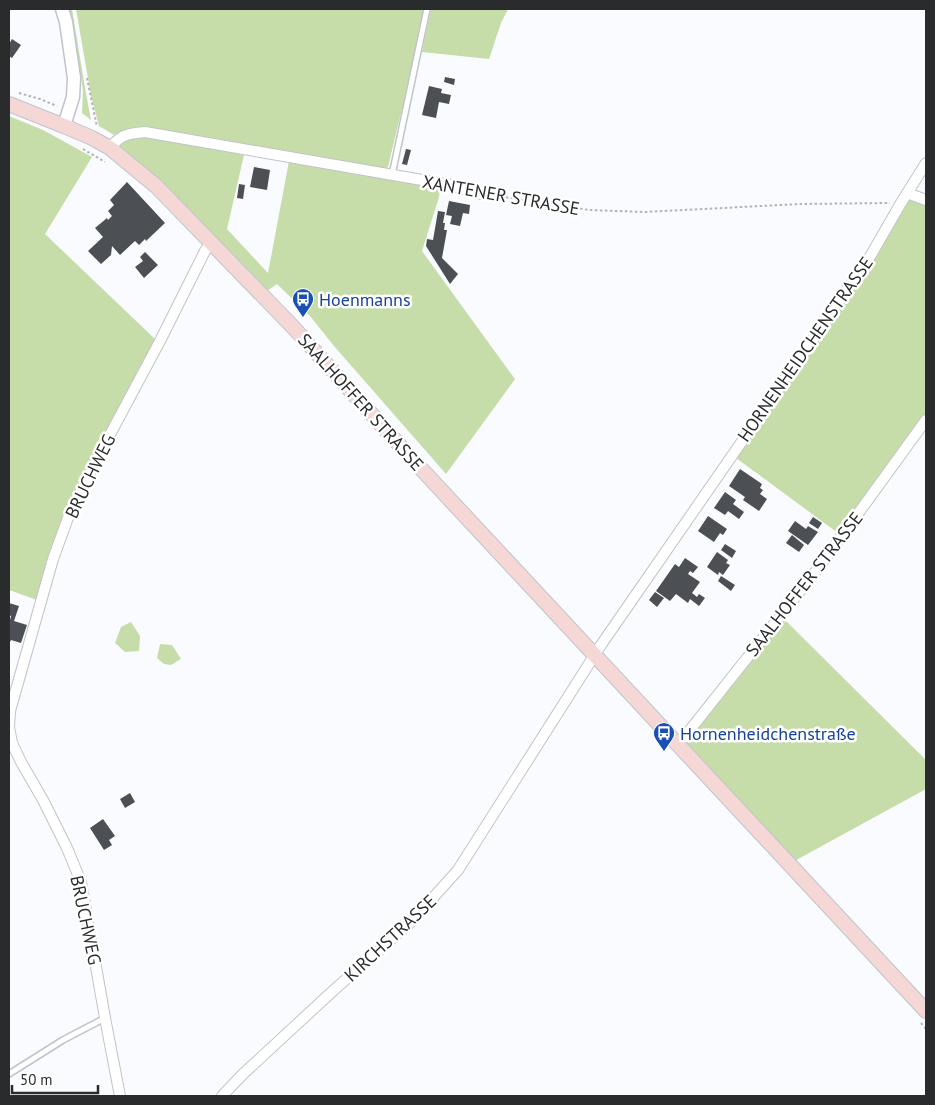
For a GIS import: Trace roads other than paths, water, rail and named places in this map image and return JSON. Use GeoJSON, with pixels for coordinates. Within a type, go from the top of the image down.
{"type":"FeatureCollection","features":[{"type":"Feature","properties":{"kind":"main road"},"geometry":{"type":"LineString","coordinates":[[9,104],[64,126]]}},
{"type":"Feature","properties":{"kind":"main road","name":"SAALHOFFER STRASSE"},"geometry":{"type":"LineString","coordinates":[[64,126],[110,148],[156,186],[211,242],[293,327],[678,746],[734,801],[926,1011]]}},
{"type":"Feature","properties":{"kind":"street"},"geometry":{"type":"LineString","coordinates":[[62,9],[66,22],[74,78],[73,97],[64,126]]}},
{"type":"Feature","properties":{"kind":"street","name":"XANTENER STRASSE"},"geometry":{"type":"LineString","coordinates":[[110,148],[117,140],[128,134],[145,132],[451,185],[481,194]]}},
{"type":"Feature","properties":{"kind":"street","name":"HORNENHEIDCHENSTRASSE"},"geometry":{"type":"LineString","coordinates":[[595,656],[871,255],[926,163]]}},
{"type":"Feature","properties":{"kind":"street"},"geometry":{"type":"LineString","coordinates":[[907,193],[926,200]]}},
{"type":"Feature","properties":{"kind":"street","name":"BRUCHWEG"},"geometry":{"type":"LineString","coordinates":[[120,1096],[81,882],[67,848],[12,743],[9,727],[10,711],[53,558],[70,515],[98,457],[211,242]]}},
{"type":"Feature","properties":{"kind":"street","name":"SAALHOFFER STRASSE"},"geometry":{"type":"LineString","coordinates":[[678,746],[820,566],[926,420]]}},
{"type":"Feature","properties":{"kind":"street","name":"KIRCHSTRASSE"},"geometry":{"type":"LineString","coordinates":[[222,1096],[250,1067],[411,922],[458,870],[595,656]]}},
{"type":"Feature","properties":{"kind":"lane"},"geometry":{"type":"LineString","coordinates":[[392,176],[427,9]]}},
{"type":"Feature","properties":{"kind":"lane"},"geometry":{"type":"LineString","coordinates":[[9,1074],[63,1040],[105,1018]]}},
{"type":"Feature","properties":{"kind":"place","name":"Hoenmanns"},"geometry":{"type":"Point","coordinates":[303,318]}},
{"type":"Feature","properties":{"kind":"place","name":"Hornenheidchenstraße"},"geometry":{"type":"Point","coordinates":[664,752]}}]}
